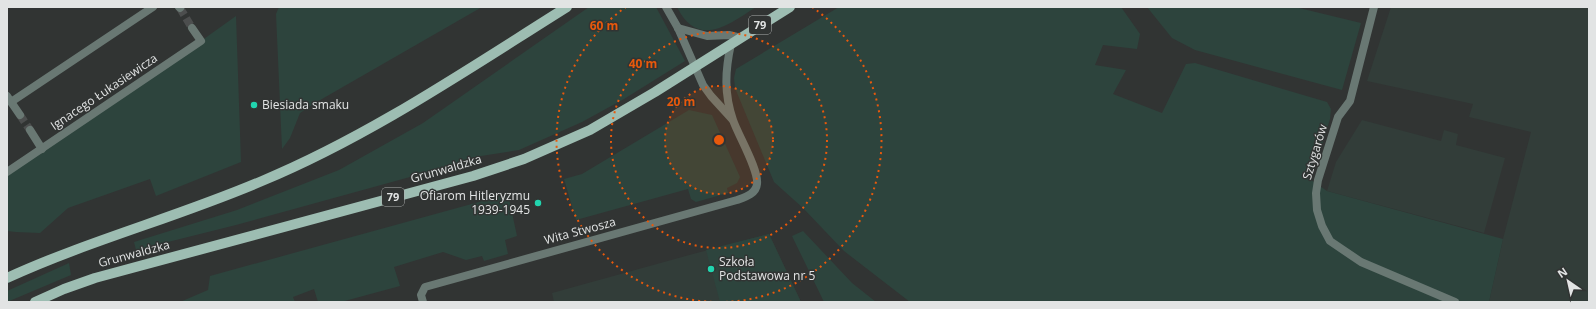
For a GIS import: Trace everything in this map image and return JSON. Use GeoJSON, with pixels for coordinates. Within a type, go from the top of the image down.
{"type":"FeatureCollection","features":[{"type":"Feature","properties":{"kind":"main road","name":"Grunwaldzka"},"geometry":{"type":"LineString","coordinates":[[7,278],[48,260],[223,197],[305,162],[409,105],[567,7]]}},
{"type":"Feature","properties":{"kind":"main road","name":"Grunwaldzka"},"geometry":{"type":"LineString","coordinates":[[35,302],[64,289],[95,278],[466,178],[524,159],[590,130],[790,7]]}},
{"type":"Feature","properties":{"kind":"street"},"geometry":{"type":"LineString","coordinates":[[20,115],[9,99],[153,7]]}},
{"type":"Feature","properties":{"kind":"street"},"geometry":{"type":"LineString","coordinates":[[666,7],[678,28],[703,85],[733,120]]}},
{"type":"Feature","properties":{"kind":"street","name":"Sztygarów"},"geometry":{"type":"LineString","coordinates":[[1374,7],[1350,101],[1338,117],[1318,180],[1316,194],[1317,210],[1322,226],[1330,241],[1361,262],[1455,302]]}},
{"type":"Feature","properties":{"kind":"street","name":"Ignacego Łukasiewicza"},"geometry":{"type":"LineString","coordinates":[[7,172],[201,41],[192,28]]}},
{"type":"Feature","properties":{"kind":"street"},"geometry":{"type":"LineString","coordinates":[[678,28],[707,36],[729,35],[741,38]]}},
{"type":"Feature","properties":{"kind":"street"},"geometry":{"type":"LineString","coordinates":[[731,44],[725,75],[733,120]]}},
{"type":"Feature","properties":{"kind":"street","name":"Wita Stwosza"},"geometry":{"type":"LineString","coordinates":[[423,302],[422,295],[425,287],[746,197],[756,189],[757,178],[733,120]]}},
{"type":"Feature","properties":{"kind":"street"},"geometry":{"type":"LineString","coordinates":[[30,130],[42,149]]}},
{"type":"Feature","properties":{"kind":"shaded area"},"geometry":{"type":"Polygon","coordinates":[[[1391,7],[1589,7],[1589,302],[1489,302],[1503,239],[1531,132],[1469,117],[1473,104],[1367,81],[1391,7]]]}},
{"type":"Feature","properties":{"kind":"shaded area"},"geometry":{"type":"Polygon","coordinates":[[[1362,120],[1441,141],[1444,130],[1458,134],[1456,145],[1505,158],[1484,233],[1327,191],[1336,162],[1362,120]]]}},
{"type":"Feature","properties":{"kind":"shaded area","name":"Szkoła Podstawowa nr 5"},"geometry":{"type":"Polygon","coordinates":[[[769,234],[801,302],[554,302],[552,293],[769,234]]]}},
{"type":"Feature","properties":{"kind":"green space"},"geometry":{"type":"Polygon","coordinates":[[[279,7],[482,7],[300,113],[290,138],[282,149],[276,14],[279,7]]]}},
{"type":"Feature","properties":{"kind":"green space"},"geometry":{"type":"Polygon","coordinates":[[[589,7],[656,7],[685,61],[624,99],[582,122],[519,150],[481,156],[236,225],[136,250],[134,242],[237,210],[339,170],[423,123],[589,7]]]}},
{"type":"Feature","properties":{"kind":"green space"},"geometry":{"type":"Polygon","coordinates":[[[677,7],[756,7],[724,26],[714,30],[704,30],[694,27],[685,20],[677,7]]]}},
{"type":"Feature","properties":{"kind":"green space"},"geometry":{"type":"Polygon","coordinates":[[[839,7],[1121,7],[1140,34],[1137,49],[1103,45],[1095,65],[1126,70],[1113,94],[1162,113],[1186,64],[1195,63],[1327,102],[1331,109],[1330,119],[1311,180],[1327,191],[1503,239],[1489,302],[910,302],[844,251],[803,208],[774,182],[735,88],[734,78],[736,69],[839,7]]]}},
{"type":"Feature","properties":{"kind":"green space"},"geometry":{"type":"Polygon","coordinates":[[[1147,7],[1295,7],[1361,23],[1342,90],[1195,50],[1172,38],[1147,7]]]}},
{"type":"Feature","properties":{"kind":"green space"},"geometry":{"type":"Polygon","coordinates":[[[236,16],[241,162],[156,196],[150,179],[68,208],[40,233],[7,231],[7,172],[236,16]]]}},
{"type":"Feature","properties":{"kind":"green space"},"geometry":{"type":"Polygon","coordinates":[[[689,110],[712,115],[740,177],[737,183],[727,188],[728,193],[696,202],[691,199],[688,189],[576,220],[564,179],[582,174],[689,110]]]}},
{"type":"Feature","properties":{"kind":"green space"},"geometry":{"type":"Polygon","coordinates":[[[508,194],[517,236],[505,240],[508,254],[484,261],[482,256],[466,260],[443,252],[394,267],[400,286],[341,302],[318,302],[314,289],[293,297],[295,302],[180,302],[208,290],[210,276],[508,194]]]}},
{"type":"Feature","properties":{"kind":"green space"},"geometry":{"type":"Polygon","coordinates":[[[803,231],[852,283],[876,302],[824,302],[792,236],[803,231]]]}},
{"type":"Feature","properties":{"kind":"green space"},"geometry":{"type":"Polygon","coordinates":[[[769,234],[801,302],[720,302],[706,250],[769,234]]]}},
{"type":"Feature","properties":{"kind":"green space"},"geometry":{"type":"Polygon","coordinates":[[[69,263],[71,275],[7,302],[7,291],[69,263]]]}},
{"type":"Feature","properties":{"kind":"tunnel"},"geometry":{"type":"LineString","coordinates":[[180,8],[192,28]]}},
{"type":"Feature","properties":{"kind":"tunnel"},"geometry":{"type":"LineString","coordinates":[[20,115],[30,130]]}},
{"type":"Feature","properties":{"kind":"place","name":"Biesiada smaku"},"geometry":{"type":"Point","coordinates":[254,105]}},
{"type":"Feature","properties":{"kind":"place","name":"Ofiarom Hitleryzmu 1939-1945"},"geometry":{"type":"Point","coordinates":[538,203]}},
{"type":"Feature","properties":{"kind":"place","name":"Szkoła Podstawowa nr 5"},"geometry":{"type":"Point","coordinates":[711,269]}}]}
